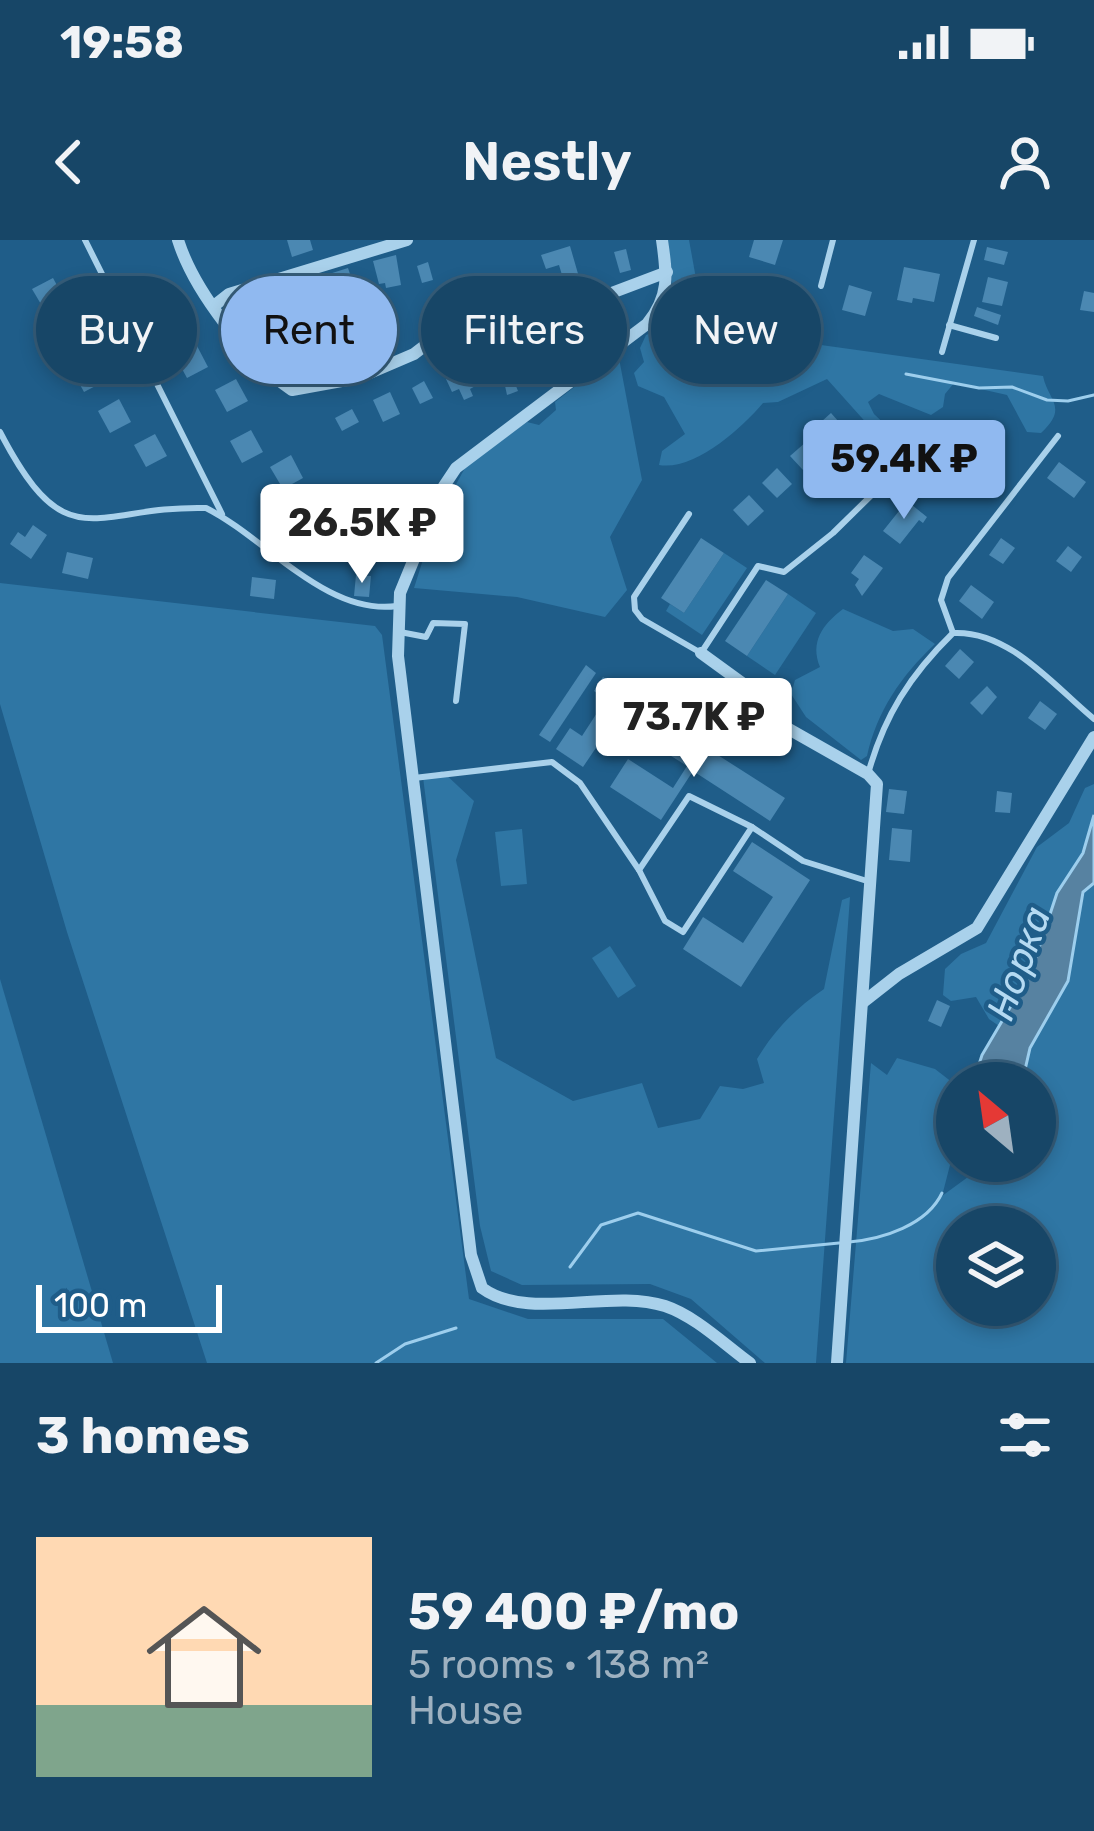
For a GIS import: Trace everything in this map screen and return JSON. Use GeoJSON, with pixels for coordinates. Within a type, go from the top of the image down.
{"type":"FeatureCollection","features":[{"type":"Feature","properties":{"kind":"street"},"geometry":{"type":"LineString","coordinates":[[178,240],[191,276],[218,315],[284,385],[301,391],[358,378],[414,355],[436,337],[482,321],[585,303],[667,272]]}},
{"type":"Feature","properties":{"kind":"street"},"geometry":{"type":"LineString","coordinates":[[215,305],[229,294],[407,240]]}},
{"type":"Feature","properties":{"kind":"street"},"geometry":{"type":"LineString","coordinates":[[662,240],[667,272],[664,300],[647,324],[473,454],[444,486],[398,606],[396,631],[471,1255],[482,1288],[511,1302],[636,1300],[667,1306],[750,1363]]}},
{"type":"Feature","properties":{"kind":"street"},"geometry":{"type":"LineString","coordinates":[[701,653],[766,701],[787,728],[868,774],[877,784],[837,1363]]}},
{"type":"Feature","properties":{"kind":"street"},"geometry":{"type":"LineString","coordinates":[[861,1004],[899,974],[977,928],[1094,736]]}},
{"type":"Feature","properties":{"kind":"lane"},"geometry":{"type":"LineString","coordinates":[[85,240],[224,517]]}},
{"type":"Feature","properties":{"kind":"lane"},"geometry":{"type":"LineString","coordinates":[[821,286],[833,240]]}},
{"type":"Feature","properties":{"kind":"lane"},"geometry":{"type":"LineString","coordinates":[[942,352],[974,240]]}},
{"type":"Feature","properties":{"kind":"lane"},"geometry":{"type":"LineString","coordinates":[[950,326],[996,338]]}},
{"type":"Feature","properties":{"kind":"lane"},"geometry":{"type":"LineString","coordinates":[[0,432],[16,462],[56,508],[84,519],[111,520],[206,508],[328,591],[376,609],[398,606]]}},
{"type":"Feature","properties":{"kind":"lane"},"geometry":{"type":"LineString","coordinates":[[953,634],[940,600],[949,578],[1058,436]]}},
{"type":"Feature","properties":{"kind":"lane"},"geometry":{"type":"LineString","coordinates":[[688,514],[634,597],[635,610],[642,619],[701,653],[758,566],[784,572],[888,479]]}},
{"type":"Feature","properties":{"kind":"lane"},"geometry":{"type":"LineString","coordinates":[[396,631],[426,637],[433,623],[465,623],[456,701]]}},
{"type":"Feature","properties":{"kind":"lane"},"geometry":{"type":"LineString","coordinates":[[868,774],[888,718],[917,669],[953,634],[976,632],[1003,643],[1094,718]]}},
{"type":"Feature","properties":{"kind":"lane"},"geometry":{"type":"LineString","coordinates":[[414,778],[551,762],[580,783],[639,870],[665,921],[683,932],[752,827]]}},
{"type":"Feature","properties":{"kind":"lane"},"geometry":{"type":"LineString","coordinates":[[639,870],[689,796],[752,827],[803,861],[868,882]]}},
{"type":"Feature","properties":{"kind":"shaded area"},"geometry":{"type":"Polygon","coordinates":[[[668,240],[689,240],[696,276],[672,276],[668,240]]]}},
{"type":"Feature","properties":{"kind":"shaded area"},"geometry":{"type":"Polygon","coordinates":[[[651,333],[651,384],[816,384],[778,402],[763,403],[730,436],[701,455],[659,465],[662,451],[685,434],[664,397],[638,386],[634,373],[644,362],[640,348],[651,333]]]}},
{"type":"Feature","properties":{"kind":"shaded area"},"geometry":{"type":"Polygon","coordinates":[[[821,345],[1043,376],[1054,417],[1041,433],[1027,432],[1007,395],[954,383],[943,407],[931,415],[879,394],[868,402],[896,435],[887,446],[827,379],[821,382],[821,345]]]}},
{"type":"Feature","properties":{"kind":"shaded area"},"geometry":{"type":"Polygon","coordinates":[[[578,384],[624,384],[642,480],[610,537],[627,590],[605,617],[517,597],[414,588],[434,525],[466,466],[527,422],[539,425],[556,410],[555,402],[578,384]]]}},
{"type":"Feature","properties":{"kind":"shaded area"},"geometry":{"type":"Polygon","coordinates":[[[724,553],[747,568],[702,635],[666,611],[670,604],[684,613],[724,553]]]}},
{"type":"Feature","properties":{"kind":"shaded area"},"geometry":{"type":"Polygon","coordinates":[[[0,583],[375,626],[382,635],[469,1299],[528,1319],[663,1319],[717,1363],[207,1363],[67,932],[0,704],[0,583]]]}},
{"type":"Feature","properties":{"kind":"shaded area"},"geometry":{"type":"Polygon","coordinates":[[[788,594],[816,613],[775,675],[747,656],[788,594]]]}},
{"type":"Feature","properties":{"kind":"shaded area"},"geometry":{"type":"Polygon","coordinates":[[[843,609],[893,631],[913,629],[935,644],[892,695],[867,756],[861,760],[806,717],[791,694],[795,680],[820,667],[816,650],[820,635],[843,609]]]}},
{"type":"Feature","properties":{"kind":"shaded area"},"geometry":{"type":"Polygon","coordinates":[[[442,771],[474,801],[456,860],[496,1058],[573,1101],[642,1083],[658,1128],[700,1119],[720,1086],[743,1089],[764,1083],[757,1059],[786,1020],[824,989],[842,900],[850,897],[816,1363],[765,1363],[691,1299],[650,1284],[522,1285],[491,1271],[480,1226],[423,777],[442,771]]]}},
{"type":"Feature","properties":{"kind":"shaded area"},"geometry":{"type":"Polygon","coordinates":[[[1094,784],[1094,815],[1083,853],[1057,893],[1031,972],[999,1026],[976,997],[951,1001],[943,995],[945,969],[961,954],[986,943],[1037,847],[1069,823],[1085,788],[1094,784]]]}},
{"type":"Feature","properties":{"kind":"shaded area"},"geometry":{"type":"Polygon","coordinates":[[[1094,815],[1094,883],[1083,892],[1068,981],[1027,1062],[980,1062],[1031,972],[1057,893],[1083,853],[1094,815]]]}},
{"type":"Feature","properties":{"kind":"shaded area"},"geometry":{"type":"Polygon","coordinates":[[[522,829],[527,884],[501,886],[495,832],[522,829]]]}},
{"type":"Feature","properties":{"kind":"shaded area"},"geometry":{"type":"Polygon","coordinates":[[[1094,883],[1094,1363],[846,1363],[871,1063],[887,1075],[897,1058],[936,1070],[936,1182],[946,1182],[942,1196],[961,1182],[1056,1182],[1056,1062],[1027,1062],[1068,981],[1084,892],[1094,883]]]}},
{"type":"Feature","properties":{"kind":"shaded area"},"geometry":{"type":"Polygon","coordinates":[[[610,946],[636,986],[618,998],[592,958],[610,946]]]}},
{"type":"Feature","properties":{"kind":"shaded area"},"geometry":{"type":"Polygon","coordinates":[[[0,979],[113,1363],[0,1363],[0,979]]]}},
{"type":"Feature","properties":{"kind":"building"},"geometry":{"type":"Polygon","coordinates":[[[287,240],[310,240],[313,250],[292,257],[287,240]]]}},
{"type":"Feature","properties":{"kind":"building"},"geometry":{"type":"Polygon","coordinates":[[[754,240],[783,240],[775,265],[749,257],[754,240]]]}},
{"type":"Feature","properties":{"kind":"building"},"geometry":{"type":"Polygon","coordinates":[[[570,246],[579,276],[562,276],[559,265],[546,269],[541,255],[570,246]]]}},
{"type":"Feature","properties":{"kind":"building"},"geometry":{"type":"Polygon","coordinates":[[[987,247],[1008,252],[1004,265],[984,260],[987,247]]]}},
{"type":"Feature","properties":{"kind":"building"},"geometry":{"type":"Polygon","coordinates":[[[626,249],[631,270],[620,273],[614,252],[626,249]]]}},
{"type":"Feature","properties":{"kind":"building"},"geometry":{"type":"Polygon","coordinates":[[[396,255],[401,285],[397,286],[397,276],[377,276],[373,261],[396,255]]]}},
{"type":"Feature","properties":{"kind":"building"},"geometry":{"type":"Polygon","coordinates":[[[428,262],[432,276],[421,280],[417,266],[428,262]]]}},
{"type":"Feature","properties":{"kind":"building"},"geometry":{"type":"Polygon","coordinates":[[[904,267],[940,274],[934,302],[897,300],[904,267]]]}},
{"type":"Feature","properties":{"kind":"building"},"geometry":{"type":"Polygon","coordinates":[[[348,268],[351,276],[329,276],[348,268]]]}},
{"type":"Feature","properties":{"kind":"building"},"geometry":{"type":"Polygon","coordinates":[[[988,277],[1008,282],[1002,306],[982,302],[988,277]]]}},
{"type":"Feature","properties":{"kind":"building"},"geometry":{"type":"Polygon","coordinates":[[[849,285],[872,292],[865,316],[842,310],[849,285]]]}},
{"type":"Feature","properties":{"kind":"building"},"geometry":{"type":"Polygon","coordinates":[[[1084,291],[1094,293],[1094,312],[1080,310],[1084,291]]]}},
{"type":"Feature","properties":{"kind":"building"},"geometry":{"type":"Polygon","coordinates":[[[977,307],[1001,315],[998,325],[974,316],[977,307]]]}},
{"type":"Feature","properties":{"kind":"building"},"geometry":{"type":"Polygon","coordinates":[[[197,346],[208,367],[197,373],[197,346]]]}},
{"type":"Feature","properties":{"kind":"building"},"geometry":{"type":"Polygon","coordinates":[[[239,384],[248,401],[227,412],[215,390],[239,384]]]}},
{"type":"Feature","properties":{"kind":"building"},"geometry":{"type":"Polygon","coordinates":[[[426,384],[433,398],[420,404],[412,388],[426,384]]]}},
{"type":"Feature","properties":{"kind":"building"},"geometry":{"type":"Polygon","coordinates":[[[448,384],[477,385],[470,389],[473,396],[464,400],[459,389],[452,392],[448,384]]]}},
{"type":"Feature","properties":{"kind":"building"},"geometry":{"type":"Polygon","coordinates":[[[505,384],[515,384],[518,391],[507,395],[505,384]]]}},
{"type":"Feature","properties":{"kind":"building"},"geometry":{"type":"Polygon","coordinates":[[[390,392],[400,414],[383,422],[373,400],[390,392]]]}},
{"type":"Feature","properties":{"kind":"building"},"geometry":{"type":"Polygon","coordinates":[[[119,399],[131,422],[110,433],[98,411],[119,399]]]}},
{"type":"Feature","properties":{"kind":"building"},"geometry":{"type":"Polygon","coordinates":[[[352,409],[359,422],[342,431],[335,418],[352,409]]]}},
{"type":"Feature","properties":{"kind":"building"},"geometry":{"type":"Polygon","coordinates":[[[831,413],[846,430],[827,447],[812,430],[831,413]]]}},
{"type":"Feature","properties":{"kind":"building"},"geometry":{"type":"Polygon","coordinates":[[[251,430],[263,452],[242,463],[230,441],[251,430]]]}},
{"type":"Feature","properties":{"kind":"building"},"geometry":{"type":"Polygon","coordinates":[[[155,434],[167,456],[146,467],[134,445],[155,434]]]}},
{"type":"Feature","properties":{"kind":"building"},"geometry":{"type":"Polygon","coordinates":[[[806,442],[819,456],[803,470],[790,456],[806,442]]]}},
{"type":"Feature","properties":{"kind":"building"},"geometry":{"type":"Polygon","coordinates":[[[945,454],[964,469],[948,489],[929,473],[945,454]]]}},
{"type":"Feature","properties":{"kind":"building"},"geometry":{"type":"Polygon","coordinates":[[[291,455],[303,478],[283,489],[270,467],[291,455]]]}},
{"type":"Feature","properties":{"kind":"building"},"geometry":{"type":"Polygon","coordinates":[[[1059,462],[1086,482],[1074,498],[1047,478],[1059,462]]]}},
{"type":"Feature","properties":{"kind":"building"},"geometry":{"type":"Polygon","coordinates":[[[777,468],[792,484],[777,498],[762,483],[777,468]]]}},
{"type":"Feature","properties":{"kind":"building"},"geometry":{"type":"Polygon","coordinates":[[[298,494],[312,503],[305,514],[316,521],[310,531],[299,524],[291,536],[277,527],[298,494]]]}},
{"type":"Feature","properties":{"kind":"building"},"geometry":{"type":"Polygon","coordinates":[[[749,495],[764,511],[748,526],[733,510],[749,495]]]}},
{"type":"Feature","properties":{"kind":"building"},"geometry":{"type":"Polygon","coordinates":[[[907,501],[927,517],[900,544],[883,531],[907,501]]]}},
{"type":"Feature","properties":{"kind":"building"},"geometry":{"type":"Polygon","coordinates":[[[33,525],[47,535],[31,559],[10,544],[18,532],[25,537],[33,525]]]}},
{"type":"Feature","properties":{"kind":"building"},"geometry":{"type":"Polygon","coordinates":[[[701,538],[724,553],[684,613],[661,598],[701,538]]]}},
{"type":"Feature","properties":{"kind":"building"},"geometry":{"type":"Polygon","coordinates":[[[1001,538],[1015,548],[1003,564],[989,555],[1001,538]]]}},
{"type":"Feature","properties":{"kind":"building"},"geometry":{"type":"Polygon","coordinates":[[[1068,546],[1082,557],[1071,572],[1056,561],[1068,546]]]}},
{"type":"Feature","properties":{"kind":"building"},"geometry":{"type":"Polygon","coordinates":[[[67,552],[93,558],[88,579],[62,573],[67,552]]]}},
{"type":"Feature","properties":{"kind":"building"},"geometry":{"type":"Polygon","coordinates":[[[864,555],[883,568],[862,596],[855,585],[859,579],[851,573],[864,555]]]}},
{"type":"Feature","properties":{"kind":"building"},"geometry":{"type":"Polygon","coordinates":[[[356,575],[371,576],[369,597],[354,596],[356,575]]]}},
{"type":"Feature","properties":{"kind":"building"},"geometry":{"type":"Polygon","coordinates":[[[252,577],[276,580],[274,599],[250,596],[252,577]]]}},
{"type":"Feature","properties":{"kind":"building"},"geometry":{"type":"Polygon","coordinates":[[[766,580],[788,594],[747,656],[725,641],[766,580]]]}},
{"type":"Feature","properties":{"kind":"building"},"geometry":{"type":"Polygon","coordinates":[[[971,585],[994,602],[982,619],[959,601],[971,585]]]}},
{"type":"Feature","properties":{"kind":"building"},"geometry":{"type":"Polygon","coordinates":[[[960,649],[974,662],[959,679],[945,666],[960,649]]]}},
{"type":"Feature","properties":{"kind":"building"},"geometry":{"type":"Polygon","coordinates":[[[586,665],[596,673],[550,742],[539,735],[586,665]]]}},
{"type":"Feature","properties":{"kind":"building"},"geometry":{"type":"Polygon","coordinates":[[[603,677],[631,696],[583,767],[556,749],[570,728],[582,736],[606,699],[594,691],[603,677]]]}},
{"type":"Feature","properties":{"kind":"building"},"geometry":{"type":"Polygon","coordinates":[[[987,686],[997,697],[982,715],[970,703],[987,686]]]}},
{"type":"Feature","properties":{"kind":"building"},"geometry":{"type":"Polygon","coordinates":[[[1040,701],[1057,714],[1045,730],[1028,718],[1040,701]]]}},
{"type":"Feature","properties":{"kind":"building"},"geometry":{"type":"Polygon","coordinates":[[[674,727],[785,798],[770,821],[693,771],[661,820],[610,787],[628,759],[673,788],[687,766],[660,749],[674,727]]]}},
{"type":"Feature","properties":{"kind":"building"},"geometry":{"type":"Polygon","coordinates":[[[889,789],[907,791],[904,814],[886,812],[889,789]]]}},
{"type":"Feature","properties":{"kind":"building"},"geometry":{"type":"Polygon","coordinates":[[[997,791],[1012,793],[1010,813],[995,812],[997,791]]]}},
{"type":"Feature","properties":{"kind":"building"},"geometry":{"type":"Polygon","coordinates":[[[892,828],[912,830],[910,862],[889,860],[892,828]]]}},
{"type":"Feature","properties":{"kind":"building"},"geometry":{"type":"Polygon","coordinates":[[[752,842],[810,880],[741,987],[683,949],[703,917],[743,943],[773,897],[733,871],[752,842]]]}},
{"type":"Feature","properties":{"kind":"building"},"geometry":{"type":"Polygon","coordinates":[[[937,1000],[950,1006],[941,1027],[928,1021],[937,1000]]]}},
{"type":"Feature","properties":{"kind":"waterway"},"geometry":{"type":"LineString","coordinates":[[906,374],[979,388],[1012,387],[1047,400],[1094,395]]}},
{"type":"Feature","properties":{"kind":"waterway","name":"Норка"},"geometry":{"type":"LineString","coordinates":[[849,1242],[876,1238],[915,1222],[942,1193]]}},
{"type":"Feature","properties":{"kind":"waterway","name":"Норка"},"geometry":{"type":"LineString","coordinates":[[570,1267],[601,1225],[638,1213],[756,1251],[839,1243]]}},
{"type":"Feature","properties":{"kind":"waterway","name":"Норка"},"geometry":{"type":"LineString","coordinates":[[376,1363],[405,1344],[456,1328]]}}]}
